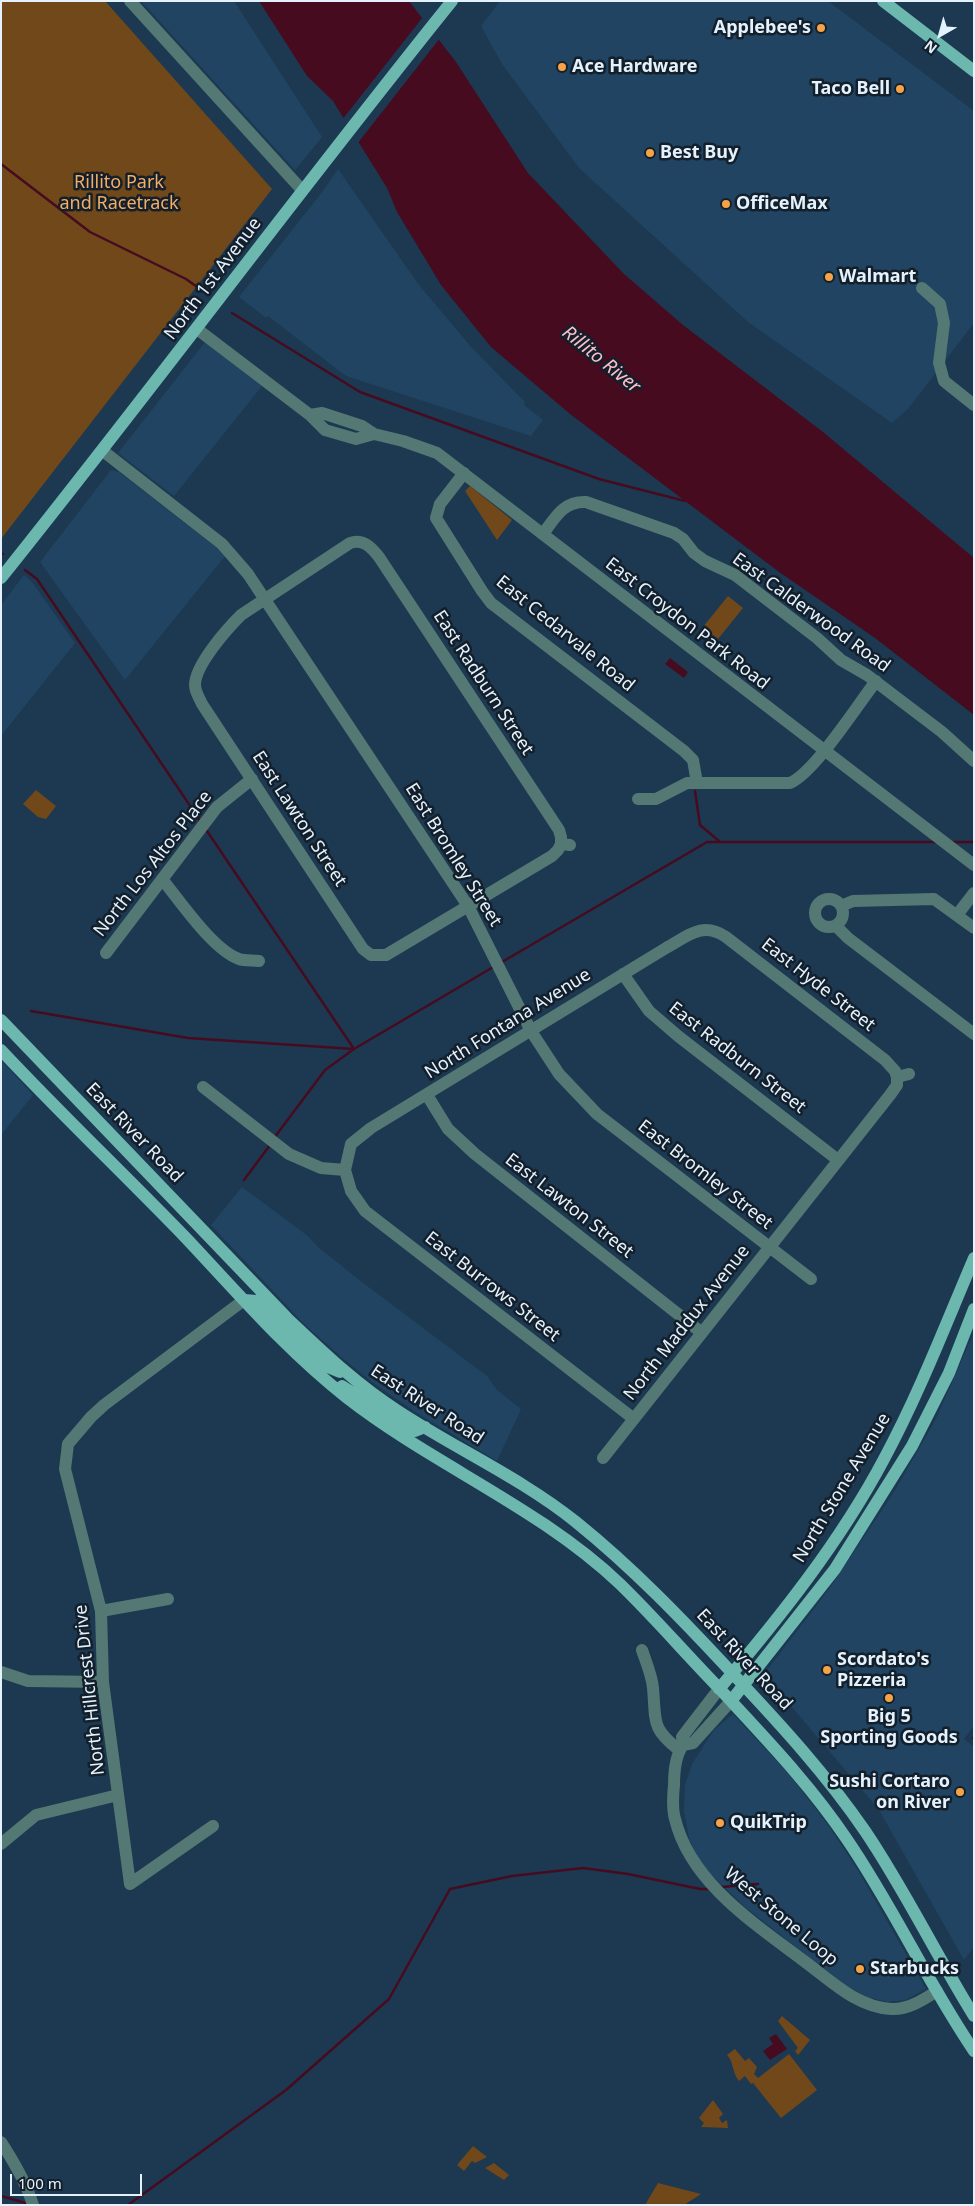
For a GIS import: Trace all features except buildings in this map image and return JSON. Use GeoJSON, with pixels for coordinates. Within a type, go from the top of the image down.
{"type":"FeatureCollection","features":[{"type":"Feature","properties":{"kind":"main road","name":"North 1st Avenue"},"geometry":{"type":"LineString","coordinates":[[1,578],[103,451],[302,190],[452,1]]}},
{"type":"Feature","properties":{"kind":"main road"},"geometry":{"type":"LineString","coordinates":[[883,1],[974,71]]}},
{"type":"Feature","properties":{"kind":"main road","name":"East River Road"},"geometry":{"type":"LineString","coordinates":[[1,1020],[287,1318],[352,1377],[425,1428],[532,1491],[573,1519],[644,1580],[732,1673],[827,1778],[879,1853],[974,2016]]}},
{"type":"Feature","properties":{"kind":"main road","name":"East River Road"},"geometry":{"type":"LineString","coordinates":[[1,1050],[289,1348],[321,1376],[393,1431],[517,1505],[559,1534],[603,1568],[662,1626],[783,1757],[816,1797],[860,1859],[936,1991],[974,2051]]}},
{"type":"Feature","properties":{"kind":"main road","name":"North Stone Avenue"},"geometry":{"type":"LineString","coordinates":[[719,1689],[812,1573],[884,1461],[911,1408],[974,1258]]}},
{"type":"Feature","properties":{"kind":"main road"},"geometry":{"type":"LineString","coordinates":[[244,1300],[257,1301],[324,1365],[352,1377]]}},
{"type":"Feature","properties":{"kind":"main road","name":"North Stone Avenue"},"geometry":{"type":"LineString","coordinates":[[731,1701],[835,1569],[912,1446],[949,1373],[974,1309]]}},
{"type":"Feature","properties":{"kind":"main road"},"geometry":{"type":"LineString","coordinates":[[321,1376],[353,1391],[410,1429],[415,1431],[425,1428]]}},
{"type":"Feature","properties":{"kind":"street"},"geometry":{"type":"LineString","coordinates":[[130,1],[302,190]]}},
{"type":"Feature","properties":{"kind":"street"},"geometry":{"type":"LineString","coordinates":[[922,288],[940,304],[944,323],[939,363],[944,381],[974,405]]}},
{"type":"Feature","properties":{"kind":"street","name":"East Croydon Park Road"},"geometry":{"type":"LineString","coordinates":[[197,329],[310,415],[322,413],[362,426],[374,434],[403,441],[438,453],[823,751],[970,862]]}},
{"type":"Feature","properties":{"kind":"street","name":"East Bromley Street"},"geometry":{"type":"LineString","coordinates":[[103,451],[222,544],[248,574],[468,906],[531,1031],[559,1074],[597,1114],[811,1279]]}},
{"type":"Feature","properties":{"kind":"street","name":"East Cedarvale Road"},"geometry":{"type":"LineString","coordinates":[[464,473],[440,504],[436,518],[482,591],[492,603],[684,751],[693,760],[697,783]]}},
{"type":"Feature","properties":{"kind":"street","name":"East Calderwood Road"},"geometry":{"type":"LineString","coordinates":[[543,534],[563,508],[579,502],[586,502],[664,528],[684,539],[694,553],[705,562],[735,574],[817,638],[841,660],[876,681],[942,732],[974,761]]}},
{"type":"Feature","properties":{"kind":"street","name":"East Radburn Street"},"geometry":{"type":"LineString","coordinates":[[265,598],[350,543],[363,538],[379,557],[559,830],[565,844],[552,856],[468,906]]}},
{"type":"Feature","properties":{"kind":"street","name":"East Lawton Street"},"geometry":{"type":"LineString","coordinates":[[265,598],[231,625],[190,684],[363,949],[371,955],[386,955],[468,906]]}},
{"type":"Feature","properties":{"kind":"street"},"geometry":{"type":"LineString","coordinates":[[638,799],[656,798],[687,784],[790,783],[799,779],[823,751],[876,681]]}},
{"type":"Feature","properties":{"kind":"street","name":"North Los Altos Place"},"geometry":{"type":"LineString","coordinates":[[106,953],[217,807],[252,780]]}},
{"type":"Feature","properties":{"kind":"street"},"geometry":{"type":"LineString","coordinates":[[162,879],[198,924],[222,948],[240,959],[259,961]]}},
{"type":"Feature","properties":{"kind":"street"},"geometry":{"type":"LineString","coordinates":[[957,915],[974,893]]}},
{"type":"Feature","properties":{"kind":"street"},"geometry":{"type":"LineString","coordinates":[[841,906],[853,900],[934,899],[974,928]]}},
{"type":"Feature","properties":{"kind":"street"},"geometry":{"type":"LineString","coordinates":[[827,900],[836,901],[841,906],[843,917],[836,926],[830,928],[821,925],[815,912],[819,904],[827,900]]}},
{"type":"Feature","properties":{"kind":"street"},"geometry":{"type":"LineString","coordinates":[[836,926],[848,938],[974,1034]]}},
{"type":"Feature","properties":{"kind":"street","name":"North Fontana Avenue"},"geometry":{"type":"LineString","coordinates":[[345,1170],[351,1144],[371,1128],[623,974],[695,932],[710,929]]}},
{"type":"Feature","properties":{"kind":"street","name":"East Hyde Street"},"geometry":{"type":"LineString","coordinates":[[710,929],[726,937],[885,1060],[895,1071],[903,1075]]}},
{"type":"Feature","properties":{"kind":"street","name":"East Radburn Street"},"geometry":{"type":"LineString","coordinates":[[623,974],[649,1011],[678,1036],[838,1160]]}},
{"type":"Feature","properties":{"kind":"street","name":"North Maddux Avenue"},"geometry":{"type":"LineString","coordinates":[[603,1458],[894,1090],[903,1075]]}},
{"type":"Feature","properties":{"kind":"street"},"geometry":{"type":"LineString","coordinates":[[203,1087],[289,1154],[321,1168],[345,1170]]}},
{"type":"Feature","properties":{"kind":"street","name":"East Lawton Street"},"geometry":{"type":"LineString","coordinates":[[427,1095],[448,1128],[475,1154],[702,1333]]}},
{"type":"Feature","properties":{"kind":"street","name":"East Burrows Street"},"geometry":{"type":"LineString","coordinates":[[345,1170],[351,1190],[365,1211],[634,1419]]}},
{"type":"Feature","properties":{"kind":"street","name":"North Hillcrest Drive"},"geometry":{"type":"LineString","coordinates":[[213,1826],[130,1884],[103,1682],[101,1611],[65,1469],[68,1444],[90,1417],[244,1300]]}},
{"type":"Feature","properties":{"kind":"street"},"geometry":{"type":"LineString","coordinates":[[101,1611],[168,1599]]}},
{"type":"Feature","properties":{"kind":"street"},"geometry":{"type":"LineString","coordinates":[[642,1650],[653,1686],[656,1724],[663,1737],[681,1748],[693,1743],[731,1701]]}},
{"type":"Feature","properties":{"kind":"street"},"geometry":{"type":"LineString","coordinates":[[1,1672],[28,1681],[103,1682]]}},
{"type":"Feature","properties":{"kind":"street","name":"West Stone Loop"},"geometry":{"type":"LineString","coordinates":[[719,1689],[682,1737],[674,1774],[675,1819],[687,1848],[701,1872],[727,1899],[777,1941],[856,1999],[871,2005],[893,2009],[916,2004],[936,1991]]}},
{"type":"Feature","properties":{"kind":"street"},"geometry":{"type":"LineString","coordinates":[[1,1844],[36,1815],[118,1795]]}},
{"type":"Feature","properties":{"kind":"street"},"geometry":{"type":"LineString","coordinates":[[1,2142],[14,2161],[29,2191],[33,2205]]}},
{"type":"Feature","properties":{"kind":"shaded area"},"geometry":{"type":"Polygon","coordinates":[[[141,1],[234,1],[322,137],[295,170],[141,1]]]}},
{"type":"Feature","properties":{"kind":"shaded area"},"geometry":{"type":"Polygon","coordinates":[[[500,1],[828,1],[974,111],[974,323],[908,409],[892,423],[748,322],[579,168],[502,64],[481,26],[500,1]]]}},
{"type":"Feature","properties":{"kind":"shaded area"},"geometry":{"type":"Polygon","coordinates":[[[338,169],[419,285],[472,348],[525,402],[524,405],[543,420],[531,436],[346,376],[268,316],[266,318],[239,297],[323,191],[338,169]]]}},
{"type":"Feature","properties":{"kind":"shaded area"},"geometry":{"type":"Polygon","coordinates":[[[205,342],[262,386],[174,496],[118,453],[205,342]]]}},
{"type":"Feature","properties":{"kind":"shaded area"},"geometry":{"type":"Polygon","coordinates":[[[111,470],[119,472],[226,555],[125,680],[40,562],[111,470]]]}},
{"type":"Feature","properties":{"kind":"shaded area"},"geometry":{"type":"Polygon","coordinates":[[[24,575],[32,582],[75,643],[1,736],[1,605],[24,575]]]}},
{"type":"Feature","properties":{"kind":"shaded area"},"geometry":{"type":"Polygon","coordinates":[[[1,1060],[33,1095],[1,1135],[1,1060]]]}},
{"type":"Feature","properties":{"kind":"shaded area"},"geometry":{"type":"Polygon","coordinates":[[[242,1187],[308,1236],[317,1246],[358,1279],[487,1376],[497,1390],[521,1409],[497,1461],[420,1415],[373,1383],[340,1356],[303,1323],[211,1225],[242,1187]]]}},
{"type":"Feature","properties":{"kind":"shaded area"},"geometry":{"type":"Polygon","coordinates":[[[974,1332],[974,1726],[964,1739],[974,1747],[974,1947],[964,1960],[879,1810],[764,1674],[829,1589],[894,1492],[935,1421],[974,1332]]]}},
{"type":"Feature","properties":{"kind":"shaded area"},"geometry":{"type":"Polygon","coordinates":[[[733,1714],[789,1774],[830,1828],[859,1872],[926,1989],[905,2000],[887,2002],[867,1997],[842,1983],[746,1908],[700,1864],[689,1838],[684,1811],[685,1785],[692,1764],[714,1730],[733,1714]]]}},
{"type":"Feature","properties":{"kind":"green space","name":"Rillito Park and Racetrack"},"geometry":{"type":"Polygon","coordinates":[[[1,1],[105,1],[272,189],[1,539],[1,1]]]}},
{"type":"Feature","properties":{"kind":"green space"},"geometry":{"type":"Polygon","coordinates":[[[470,486],[512,520],[497,540],[465,491],[470,486]]]}},
{"type":"Feature","properties":{"kind":"green space"},"geometry":{"type":"Polygon","coordinates":[[[728,596],[743,608],[718,639],[703,627],[728,596]]]}},
{"type":"Feature","properties":{"kind":"green space"},"geometry":{"type":"Polygon","coordinates":[[[36,790],[56,806],[46,819],[38,817],[23,804],[36,790]]]}},
{"type":"Feature","properties":{"kind":"green space"},"geometry":{"type":"Polygon","coordinates":[[[782,2016],[810,2040],[798,2055],[795,2051],[798,2048],[778,2021],[782,2016]]]}},
{"type":"Feature","properties":{"kind":"green space"},"geometry":{"type":"Polygon","coordinates":[[[735,2049],[745,2061],[749,2058],[757,2067],[754,2074],[758,2078],[789,2054],[817,2090],[781,2118],[753,2083],[751,2084],[745,2076],[739,2081],[735,2075],[727,2055],[735,2049]]]}},
{"type":"Feature","properties":{"kind":"green space"},"geometry":{"type":"Polygon","coordinates":[[[713,2100],[723,2114],[719,2118],[722,2123],[727,2120],[728,2128],[701,2127],[704,2123],[699,2118],[713,2100]]]}},
{"type":"Feature","properties":{"kind":"green space"},"geometry":{"type":"Polygon","coordinates":[[[473,2146],[487,2157],[475,2163],[472,2161],[464,2171],[457,2165],[473,2146]]]}},
{"type":"Feature","properties":{"kind":"green space"},"geometry":{"type":"Polygon","coordinates":[[[494,2163],[509,2175],[504,2180],[485,2168],[494,2163]]]}},
{"type":"Feature","properties":{"kind":"green space"},"geometry":{"type":"Polygon","coordinates":[[[658,2183],[701,2194],[684,2205],[645,2205],[658,2183]]]}},
{"type":"Feature","properties":{"kind":"water","name":"Rillito River"},"geometry":{"type":"Polygon","coordinates":[[[259,1],[409,1],[456,62],[528,173],[624,274],[683,325],[823,432],[974,558],[974,715],[875,638],[779,572],[570,414],[491,347],[441,285],[397,212],[387,188],[333,101],[307,76],[259,1]]]}},
{"type":"Feature","properties":{"kind":"water"},"geometry":{"type":"Polygon","coordinates":[[[670,658],[688,672],[684,678],[665,664],[670,658]]]}},
{"type":"Feature","properties":{"kind":"water"},"geometry":{"type":"Polygon","coordinates":[[[776,2034],[787,2049],[770,2060],[763,2051],[773,2044],[769,2038],[776,2034]]]}},
{"type":"Feature","properties":{"kind":"pier"},"geometry":{"type":"Polygon","coordinates":[[[423,17],[440,38],[357,144],[342,120],[423,17]]]}},
{"type":"Feature","properties":{"kind":"waterway"},"geometry":{"type":"LineString","coordinates":[[1,164],[90,232],[186,279],[207,294]]}},
{"type":"Feature","properties":{"kind":"waterway"},"geometry":{"type":"LineString","coordinates":[[232,313],[360,392],[599,479],[685,501]]}},
{"type":"Feature","properties":{"kind":"waterway"},"geometry":{"type":"LineString","coordinates":[[25,570],[37,579],[201,822]]}},
{"type":"Feature","properties":{"kind":"waterway"},"geometry":{"type":"LineString","coordinates":[[695,791],[700,825],[719,841]]}},
{"type":"Feature","properties":{"kind":"waterway"},"geometry":{"type":"LineString","coordinates":[[205,828],[354,1049],[325,1070],[274,1138]]}},
{"type":"Feature","properties":{"kind":"waterway"},"geometry":{"type":"LineString","coordinates":[[502,962],[707,842],[936,842]]}},
{"type":"Feature","properties":{"kind":"waterway"},"geometry":{"type":"LineString","coordinates":[[952,842],[974,842]]}},
{"type":"Feature","properties":{"kind":"waterway"},"geometry":{"type":"LineString","coordinates":[[31,1011],[188,1038],[354,1049],[495,966]]}},
{"type":"Feature","properties":{"kind":"waterway"},"geometry":{"type":"LineString","coordinates":[[244,1180],[270,1145]]}},
{"type":"Feature","properties":{"kind":"waterway"},"geometry":{"type":"LineString","coordinates":[[128,2205],[286,2090],[389,1999],[450,1889],[512,1876],[583,1868],[709,1889]]}},
{"type":"Feature","properties":{"kind":"waterway"},"geometry":{"type":"LineString","coordinates":[[722,1887],[758,1884]]}},
{"type":"Feature","properties":{"kind":"waterway"},"geometry":{"type":"LineString","coordinates":[[1,2196],[29,2204]]}},
{"type":"Feature","properties":{"kind":"place","name":"Applebee's"},"geometry":{"type":"Point","coordinates":[821,28]}},
{"type":"Feature","properties":{"kind":"place","name":"Ace Hardware"},"geometry":{"type":"Point","coordinates":[562,67]}},
{"type":"Feature","properties":{"kind":"place","name":"Taco Bell"},"geometry":{"type":"Point","coordinates":[900,89]}},
{"type":"Feature","properties":{"kind":"place","name":"Best Buy"},"geometry":{"type":"Point","coordinates":[650,153]}},
{"type":"Feature","properties":{"kind":"place","name":"OfficeMax"},"geometry":{"type":"Point","coordinates":[726,204]}},
{"type":"Feature","properties":{"kind":"place","name":"Walmart"},"geometry":{"type":"Point","coordinates":[829,277]}},
{"type":"Feature","properties":{"kind":"place","name":"Scordato's Pizzeria"},"geometry":{"type":"Point","coordinates":[827,1670]}},
{"type":"Feature","properties":{"kind":"place","name":"Big 5 Sporting Goods"},"geometry":{"type":"Point","coordinates":[889,1698]}},
{"type":"Feature","properties":{"kind":"place","name":"Sushi Cortaro on River"},"geometry":{"type":"Point","coordinates":[960,1792]}},
{"type":"Feature","properties":{"kind":"place","name":"QuikTrip"},"geometry":{"type":"Point","coordinates":[720,1823]}},
{"type":"Feature","properties":{"kind":"place","name":"Starbucks"},"geometry":{"type":"Point","coordinates":[860,1969]}}]}
